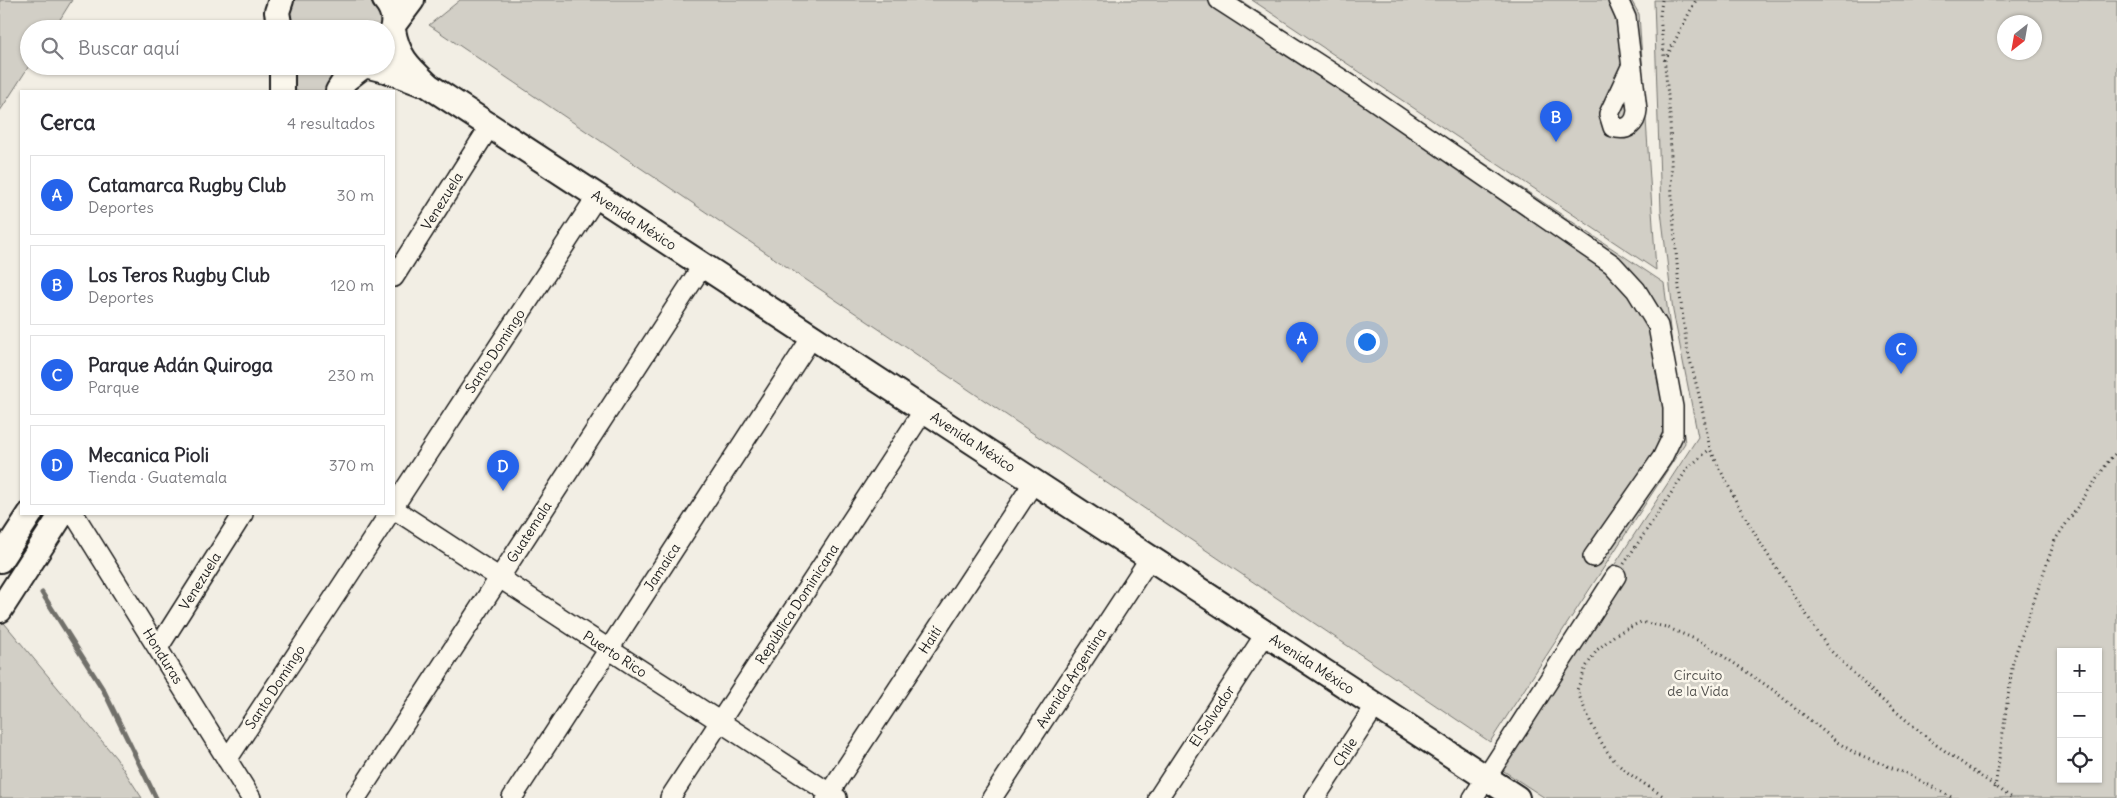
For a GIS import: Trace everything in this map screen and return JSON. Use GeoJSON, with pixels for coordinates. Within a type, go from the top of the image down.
{"type":"FeatureCollection","features":[{"type":"Feature","properties":{"kind":"main road","name":"Avenida México"},"geometry":{"type":"LineString","coordinates":[[385,0],[391,10],[391,20]]}},
{"type":"Feature","properties":{"kind":"main road"},"geometry":{"type":"LineString","coordinates":[[395,26],[412,0]]}},
{"type":"Feature","properties":{"kind":"main road","name":"Avenida México"},"geometry":{"type":"LineString","coordinates":[[395,44],[401,58],[429,86],[1517,798]]}},
{"type":"Feature","properties":{"kind":"main road","name":"Avenida México"},"geometry":{"type":"LineString","coordinates":[[395,73],[429,86]]}},
{"type":"Feature","properties":{"kind":"main road"},"geometry":{"type":"LineString","coordinates":[[282,75],[282,90]]}},
{"type":"Feature","properties":{"kind":"main road"},"geometry":{"type":"LineString","coordinates":[[339,90],[345,80],[351,75]]}},
{"type":"Feature","properties":{"kind":"main road"},"geometry":{"type":"LineString","coordinates":[[0,560],[29,515]]}},
{"type":"Feature","properties":{"kind":"main road"},"geometry":{"type":"LineString","coordinates":[[0,610],[61,515]]}},
{"type":"Feature","properties":{"kind":"street"},"geometry":{"type":"LineString","coordinates":[[1219,0],[1363,93],[1612,264],[1636,290],[1658,326],[1673,407],[1673,435],[1662,458],[1593,557]]}},
{"type":"Feature","properties":{"kind":"street"},"geometry":{"type":"LineString","coordinates":[[1618,0],[1626,18],[1631,68]]}},
{"type":"Feature","properties":{"kind":"street","name":"Venezuela"},"geometry":{"type":"LineString","coordinates":[[395,275],[490,126]]}},
{"type":"Feature","properties":{"kind":"street","name":"Santo Domingo"},"geometry":{"type":"LineString","coordinates":[[395,506],[597,196]]}},
{"type":"Feature","properties":{"kind":"street","name":"Guatemala"},"geometry":{"type":"LineString","coordinates":[[356,798],[703,266]]}},
{"type":"Feature","properties":{"kind":"street","name":"Jamaica"},"geometry":{"type":"LineString","coordinates":[[512,798],[812,337]]}},
{"type":"Feature","properties":{"kind":"street","name":"República Dominicana"},"geometry":{"type":"LineString","coordinates":[[670,798],[924,410]]}},
{"type":"Feature","properties":{"kind":"street","name":"Haití"},"geometry":{"type":"LineString","coordinates":[[831,796],[1034,482]]}},
{"type":"Feature","properties":{"kind":"street","name":"Puerto Rico"},"geometry":{"type":"LineString","coordinates":[[395,509],[831,796]]}},
{"type":"Feature","properties":{"kind":"street","name":"Honduras"},"geometry":{"type":"LineString","coordinates":[[75,515],[251,798]]}},
{"type":"Feature","properties":{"kind":"street","name":"Venezuela"},"geometry":{"type":"LineString","coordinates":[[158,648],[242,515]]}},
{"type":"Feature","properties":{"kind":"street","name":"Santo Domingo"},"geometry":{"type":"LineString","coordinates":[[227,760],[388,515]]}},
{"type":"Feature","properties":{"kind":"street","name":"Avenida Argentina"},"geometry":{"type":"LineString","coordinates":[[992,798],[1150,558]]}},
{"type":"Feature","properties":{"kind":"street"},"geometry":{"type":"LineString","coordinates":[[1473,798],[1616,576]]}},
{"type":"Feature","properties":{"kind":"street","name":"El Salvador"},"geometry":{"type":"LineString","coordinates":[[1158,798],[1266,634]]}},
{"type":"Feature","properties":{"kind":"street","name":"Chile"},"geometry":{"type":"LineString","coordinates":[[1315,798],[1376,705]]}},
{"type":"Feature","properties":{"kind":"path"},"geometry":{"type":"LineString","coordinates":[[1662,0],[1660,16],[1670,116],[1672,202],[1679,288],[1687,348],[1710,449],[1738,505],[1828,648],[1876,695],[1935,744],[2012,798]]}},
{"type":"Feature","properties":{"kind":"path"},"geometry":{"type":"LineString","coordinates":[[1665,61],[1696,0]]}},
{"type":"Feature","properties":{"kind":"path"},"geometry":{"type":"LineString","coordinates":[[1616,576],[1688,468],[1710,449]]}},
{"type":"Feature","properties":{"kind":"path"},"geometry":{"type":"LineString","coordinates":[[1996,788],[2013,662],[2055,540],[2110,459],[2117,452]]}},
{"type":"Feature","properties":{"kind":"path"},"geometry":{"type":"LineString","coordinates":[[1666,798],[1619,766],[1600,740],[1588,718],[1577,690],[1586,667],[1597,650],[1616,634],[1642,622],[1666,627],[1702,642],[1773,690],[1837,742],[1855,753],[1912,776],[1953,798]]}},
{"type":"Feature","properties":{"kind":"green space"},"geometry":{"type":"Polygon","coordinates":[[[0,0],[72,0],[60,20],[20,20],[20,75],[23,75],[0,111],[0,0]]]}},
{"type":"Feature","properties":{"kind":"green space"},"geometry":{"type":"Polygon","coordinates":[[[293,0],[372,0],[382,10],[383,20],[289,20],[288,7],[293,0]]]}},
{"type":"Feature","properties":{"kind":"green space"},"geometry":{"type":"Polygon","coordinates":[[[460,0],[1240,0],[1664,283],[1685,443],[1490,742],[429,25],[460,0]]]}},
{"type":"Feature","properties":{"kind":"green space"},"geometry":{"type":"Polygon","coordinates":[[[1252,0],[1631,0],[1639,14],[1656,270],[1252,0]]]}},
{"type":"Feature","properties":{"kind":"green space","name":"Circuito de la Vida"},"geometry":{"type":"Polygon","coordinates":[[[1654,0],[2117,0],[2117,798],[1545,798],[1487,760],[1698,437],[1673,311],[1661,211],[1654,0]]]}},
{"type":"Feature","properties":{"kind":"green space"},"geometry":{"type":"Polygon","coordinates":[[[290,75],[337,75],[329,90],[291,90],[290,75]]]}},
{"type":"Feature","properties":{"kind":"green space"},"geometry":{"type":"Polygon","coordinates":[[[0,618],[116,758],[142,798],[0,798],[0,618]]]}},
{"type":"Feature","properties":{"kind":"waterway"},"geometry":{"type":"LineString","coordinates":[[42,593],[104,691],[156,798]]}},
{"type":"Feature","properties":{"kind":"place","name":"Los Teros Rugby Club"},"geometry":{"type":"Point","coordinates":[1556,142]}},
{"type":"Feature","properties":{"kind":"place","name":"Catamarca Rugby Club"},"geometry":{"type":"Point","coordinates":[1302,363]}},
{"type":"Feature","properties":{"kind":"place","name":"Parque Adán Quiroga"},"geometry":{"type":"Point","coordinates":[1901,374]}},
{"type":"Feature","properties":{"kind":"place","name":"Mecanica Pioli"},"geometry":{"type":"Point","coordinates":[503,491]}}]}
